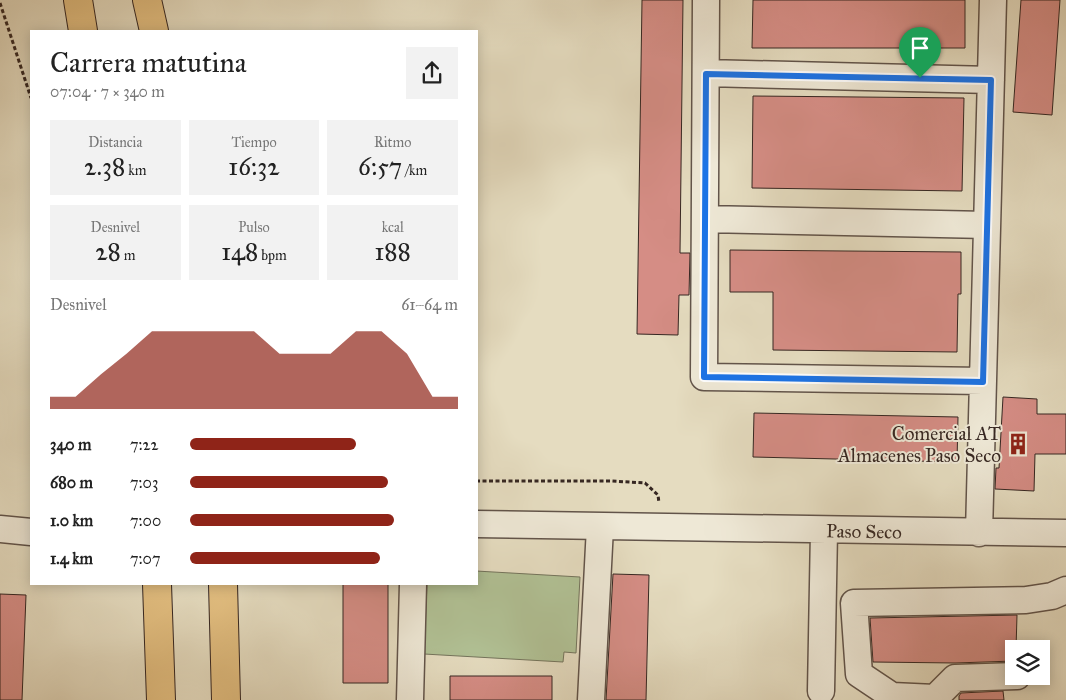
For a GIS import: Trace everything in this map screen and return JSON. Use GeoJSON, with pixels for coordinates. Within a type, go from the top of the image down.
{"type":"FeatureCollection","features":[{"type":"Feature","properties":{"kind":"highway"},"geometry":{"type":"LineString","coordinates":[[78,0],[83,30]]}},
{"type":"Feature","properties":{"kind":"highway"},"geometry":{"type":"LineString","coordinates":[[147,0],[154,30]]}},
{"type":"Feature","properties":{"kind":"highway"},"geometry":{"type":"LineString","coordinates":[[157,585],[161,700]]}},
{"type":"Feature","properties":{"kind":"highway"},"geometry":{"type":"LineString","coordinates":[[222,585],[226,700]]}},
{"type":"Feature","properties":{"kind":"street"},"geometry":{"type":"LineString","coordinates":[[706,0],[704,377],[983,382]]}},
{"type":"Feature","properties":{"kind":"street"},"geometry":{"type":"LineString","coordinates":[[979,533],[993,0]]}},
{"type":"Feature","properties":{"kind":"street"},"geometry":{"type":"LineString","coordinates":[[706,74],[991,80]]}},
{"type":"Feature","properties":{"kind":"street"},"geometry":{"type":"LineString","coordinates":[[705,219],[987,225]]}},
{"type":"Feature","properties":{"kind":"street","name":"Paso Seco"},"geometry":{"type":"LineString","coordinates":[[478,524],[824,531],[1066,533]]}},
{"type":"Feature","properties":{"kind":"street"},"geometry":{"type":"LineString","coordinates":[[591,700],[600,527]]}},
{"type":"Feature","properties":{"kind":"street"},"geometry":{"type":"LineString","coordinates":[[0,529],[30,532]]}},
{"type":"Feature","properties":{"kind":"street"},"geometry":{"type":"LineString","coordinates":[[821,691],[824,531]]}},
{"type":"Feature","properties":{"kind":"street"},"geometry":{"type":"LineString","coordinates":[[410,700],[412,585]]}},
{"type":"Feature","properties":{"kind":"street"},"geometry":{"type":"LineString","coordinates":[[1005,676],[955,678],[935,698],[892,696],[859,674],[854,603],[1026,600],[1052,596],[1066,590]]}},
{"type":"Feature","properties":{"kind":"path"},"geometry":{"type":"LineString","coordinates":[[0,3],[30,95]]}},
{"type":"Feature","properties":{"kind":"path"},"geometry":{"type":"LineString","coordinates":[[478,481],[645,484],[658,495],[661,528]]}},
{"type":"Feature","properties":{"kind":"green space"},"geometry":{"type":"Polygon","coordinates":[[[478,571],[580,577],[576,653],[564,652],[563,662],[424,654],[427,585],[478,585],[478,571]]]}},
{"type":"Feature","properties":{"kind":"building"},"geometry":{"type":"Polygon","coordinates":[[[642,0],[683,0],[680,253],[690,253],[689,295],[679,295],[678,335],[637,334],[642,0]]]}},
{"type":"Feature","properties":{"kind":"building"},"geometry":{"type":"Polygon","coordinates":[[[753,0],[965,0],[965,48],[752,48],[753,0]]]}},
{"type":"Feature","properties":{"kind":"building"},"geometry":{"type":"Polygon","coordinates":[[[1021,0],[1060,0],[1052,115],[1013,112],[1021,0]]]}},
{"type":"Feature","properties":{"kind":"building"},"geometry":{"type":"Polygon","coordinates":[[[753,96],[964,98],[962,191],[752,188],[753,96]]]}},
{"type":"Feature","properties":{"kind":"building"},"geometry":{"type":"Polygon","coordinates":[[[730,250],[961,252],[961,294],[958,294],[957,352],[773,350],[773,292],[730,292],[730,250]]]}},
{"type":"Feature","properties":{"kind":"building","name":"Comercial AT Almacenes Paso Seco"},"geometry":{"type":"Polygon","coordinates":[[[1003,397],[1037,399],[1037,414],[1066,414],[1066,454],[1035,454],[1034,491],[995,489],[996,468],[999,468],[1003,397]]]}},
{"type":"Feature","properties":{"kind":"building"},"geometry":{"type":"Polygon","coordinates":[[[754,413],[958,417],[957,462],[753,457],[754,413]]]}},
{"type":"Feature","properties":{"kind":"building"},"geometry":{"type":"Polygon","coordinates":[[[613,574],[649,575],[646,700],[606,700],[613,574]]]}},
{"type":"Feature","properties":{"kind":"building"},"geometry":{"type":"Polygon","coordinates":[[[343,585],[388,585],[388,683],[343,683],[343,585]]]}},
{"type":"Feature","properties":{"kind":"building"},"geometry":{"type":"Polygon","coordinates":[[[0,594],[26,595],[22,700],[0,700],[0,594]]]}},
{"type":"Feature","properties":{"kind":"building"},"geometry":{"type":"Polygon","coordinates":[[[1017,615],[1016,640],[1005,640],[1005,661],[873,662],[870,618],[1017,615]]]}},
{"type":"Feature","properties":{"kind":"building"},"geometry":{"type":"Polygon","coordinates":[[[450,676],[552,676],[552,700],[450,700],[450,676]]]}},
{"type":"Feature","properties":{"kind":"building"},"geometry":{"type":"Polygon","coordinates":[[[1003,691],[1004,700],[959,700],[961,693],[1003,691]]]}},
{"type":"Feature","properties":{"kind":"place","name":"Comercial AT Almacenes Paso Seco"},"geometry":{"type":"Point","coordinates":[1018,444]}},
{"type":"Feature","properties":{"kind":"route"},"geometry":{"type":"LineString","coordinates":[[706,74],[920,78],[991,80],[983,382],[704,377],[706,74]]}}]}
